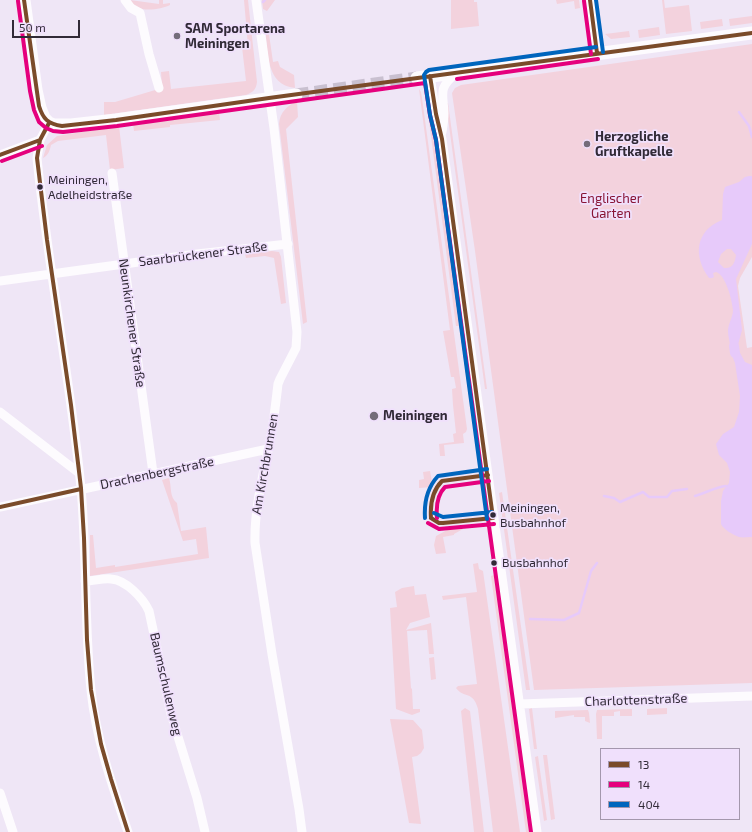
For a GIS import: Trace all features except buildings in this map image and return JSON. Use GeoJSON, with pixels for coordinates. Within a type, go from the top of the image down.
{"type":"FeatureCollection","features":[{"type":"Feature","properties":{"kind":"main road"},"geometry":{"type":"LineString","coordinates":[[24,0],[36,90],[40,108],[44,118],[54,126],[71,125],[296,94]]}},
{"type":"Feature","properties":{"kind":"main road"},"geometry":{"type":"LineString","coordinates":[[590,0],[597,53]]}},
{"type":"Feature","properties":{"kind":"main road"},"geometry":{"type":"LineString","coordinates":[[417,78],[752,33]]}},
{"type":"Feature","properties":{"kind":"street"},"geometry":{"type":"LineString","coordinates":[[125,0],[131,8],[140,13],[149,54],[159,88]]}},
{"type":"Feature","properties":{"kind":"street","name":"Am Kirchbrunnen"},"geometry":{"type":"LineString","coordinates":[[256,0],[298,332],[296,348],[280,379],[257,509],[255,543],[272,654],[300,809],[302,832]]}},
{"type":"Feature","properties":{"kind":"street"},"geometry":{"type":"LineString","coordinates":[[442,139],[444,114],[442,92],[447,81],[456,73]]}},
{"type":"Feature","properties":{"kind":"street"},"geometry":{"type":"LineString","coordinates":[[430,76],[436,114],[442,139],[537,832]]}},
{"type":"Feature","properties":{"kind":"street"},"geometry":{"type":"LineString","coordinates":[[49,123],[40,140],[37,158],[81,489],[87,636],[91,691],[98,732],[106,765],[128,832]]}},
{"type":"Feature","properties":{"kind":"street"},"geometry":{"type":"LineString","coordinates":[[0,155],[40,140]]}},
{"type":"Feature","properties":{"kind":"street","name":"Neunkirchener Straße"},"geometry":{"type":"LineString","coordinates":[[112,173],[153,473]]}},
{"type":"Feature","properties":{"kind":"street","name":"Saarbrückener Straße"},"geometry":{"type":"LineString","coordinates":[[0,281],[288,244]]}},
{"type":"Feature","properties":{"kind":"street"},"geometry":{"type":"LineString","coordinates":[[0,412],[79,473]]}},
{"type":"Feature","properties":{"kind":"street","name":"Drachenbergstraße"},"geometry":{"type":"LineString","coordinates":[[0,507],[268,449]]}},
{"type":"Feature","properties":{"kind":"street","name":"Baumschulenweg"},"geometry":{"type":"LineString","coordinates":[[85,581],[110,579],[118,580],[136,594],[147,606],[171,714],[197,798],[205,832]]}},
{"type":"Feature","properties":{"kind":"street","name":"Charlottenstraße"},"geometry":{"type":"LineString","coordinates":[[520,704],[752,696]]}},
{"type":"Feature","properties":{"kind":"street"},"geometry":{"type":"LineString","coordinates":[[0,793],[13,832]]}},
{"type":"Feature","properties":{"kind":"green space"},"geometry":{"type":"Polygon","coordinates":[[[130,0],[159,4],[159,0],[163,0],[163,4],[170,3],[170,5],[158,9],[140,9],[130,0]]]}},
{"type":"Feature","properties":{"kind":"green space"},"geometry":{"type":"Polygon","coordinates":[[[244,0],[248,0],[257,82],[255,89],[252,92],[246,95],[104,115],[104,102],[115,102],[162,88],[161,72],[169,71],[171,89],[246,81],[242,47],[248,46],[244,0]]]}},
{"type":"Feature","properties":{"kind":"green space"},"geometry":{"type":"Polygon","coordinates":[[[262,0],[275,0],[267,11],[263,9],[262,0]]]}},
{"type":"Feature","properties":{"kind":"green space"},"geometry":{"type":"Polygon","coordinates":[[[451,0],[474,0],[474,2],[477,2],[479,26],[451,29],[451,0]]]}},
{"type":"Feature","properties":{"kind":"green space"},"geometry":{"type":"Polygon","coordinates":[[[556,0],[579,0],[580,8],[575,9],[574,1],[557,4],[556,0]]]}},
{"type":"Feature","properties":{"kind":"green space"},"geometry":{"type":"Polygon","coordinates":[[[662,0],[664,0],[665,8],[689,5],[692,31],[666,34],[662,0]]]}},
{"type":"Feature","properties":{"kind":"green space"},"geometry":{"type":"Polygon","coordinates":[[[752,16],[752,23],[730,26],[729,19],[752,16]]]}},
{"type":"Feature","properties":{"kind":"green space"},"geometry":{"type":"Polygon","coordinates":[[[722,19],[723,26],[701,29],[700,22],[722,19]]]}},
{"type":"Feature","properties":{"kind":"green space"},"geometry":{"type":"Polygon","coordinates":[[[265,27],[268,27],[273,62],[278,61],[280,67],[294,75],[295,88],[285,85],[278,80],[273,73],[268,56],[265,27]]]}},
{"type":"Feature","properties":{"kind":"green space"},"geometry":{"type":"Polygon","coordinates":[[[659,27],[660,35],[639,38],[638,30],[659,27]]]}},
{"type":"Feature","properties":{"kind":"green space"},"geometry":{"type":"Polygon","coordinates":[[[629,31],[630,37],[611,39],[605,34],[629,31]]]}},
{"type":"Feature","properties":{"kind":"green space","name":"Englischer Garten"},"geometry":{"type":"Polygon","coordinates":[[[752,44],[752,257],[740,278],[738,286],[747,348],[752,347],[752,683],[534,690],[475,251],[452,93],[455,88],[461,85],[752,44]]]}},
{"type":"Feature","properties":{"kind":"green space"},"geometry":{"type":"Polygon","coordinates":[[[419,89],[422,98],[467,429],[463,434],[464,443],[444,445],[445,456],[440,456],[439,444],[454,442],[453,434],[456,433],[452,389],[456,388],[454,377],[451,377],[443,331],[450,330],[419,89]]]}},
{"type":"Feature","properties":{"kind":"green space"},"geometry":{"type":"Polygon","coordinates":[[[297,101],[298,117],[286,129],[307,322],[303,324],[279,124],[281,116],[285,110],[297,101]]]}},
{"type":"Feature","properties":{"kind":"green space"},"geometry":{"type":"Polygon","coordinates":[[[448,103],[487,389],[485,389],[446,104],[448,103]]]}},
{"type":"Feature","properties":{"kind":"green space"},"geometry":{"type":"Polygon","coordinates":[[[427,106],[430,106],[459,326],[456,326],[427,106]]]}},
{"type":"Feature","properties":{"kind":"green space"},"geometry":{"type":"Polygon","coordinates":[[[219,112],[220,120],[170,125],[170,127],[134,131],[133,124],[219,112]]]}},
{"type":"Feature","properties":{"kind":"green space"},"geometry":{"type":"Polygon","coordinates":[[[119,126],[124,168],[110,170],[106,135],[58,141],[51,145],[49,151],[43,158],[47,145],[57,136],[119,126]]]}},
{"type":"Feature","properties":{"kind":"green space"},"geometry":{"type":"Polygon","coordinates":[[[272,251],[279,252],[281,257],[286,303],[281,304],[274,258],[265,256],[246,258],[245,254],[272,251]]]}},
{"type":"Feature","properties":{"kind":"green space"},"geometry":{"type":"Polygon","coordinates":[[[430,471],[433,487],[419,488],[419,480],[424,479],[423,472],[430,471]]]}},
{"type":"Feature","properties":{"kind":"green space"},"geometry":{"type":"Polygon","coordinates":[[[169,478],[172,495],[174,501],[177,503],[181,531],[206,527],[209,558],[90,576],[90,535],[93,535],[96,568],[115,565],[115,567],[198,554],[196,539],[183,541],[162,480],[169,478]]]}},
{"type":"Feature","properties":{"kind":"green space"},"geometry":{"type":"Polygon","coordinates":[[[502,492],[530,690],[526,690],[499,493],[502,492]]]}},
{"type":"Feature","properties":{"kind":"green space"},"geometry":{"type":"Polygon","coordinates":[[[464,526],[463,529],[454,535],[443,537],[446,553],[436,554],[434,545],[436,536],[449,529],[464,526]]]}},
{"type":"Feature","properties":{"kind":"green space"},"geometry":{"type":"Polygon","coordinates":[[[478,563],[479,569],[483,571],[520,832],[493,832],[478,709],[474,699],[456,688],[458,686],[477,684],[466,597],[443,600],[442,596],[477,592],[473,564],[478,563]]]}},
{"type":"Feature","properties":{"kind":"green space"},"geometry":{"type":"Polygon","coordinates":[[[494,575],[529,832],[526,832],[491,576],[494,575]]]}},
{"type":"Feature","properties":{"kind":"green space"},"geometry":{"type":"Polygon","coordinates":[[[414,586],[415,595],[426,594],[430,617],[410,623],[406,630],[431,623],[434,654],[429,654],[427,630],[407,631],[413,709],[420,709],[420,712],[412,715],[396,709],[390,608],[397,607],[395,592],[402,588],[414,586]]]}},
{"type":"Feature","properties":{"kind":"green space"},"geometry":{"type":"Polygon","coordinates":[[[434,657],[436,679],[431,680],[429,658],[434,657]]]}},
{"type":"Feature","properties":{"kind":"green space"},"geometry":{"type":"Polygon","coordinates":[[[465,708],[470,711],[484,832],[474,832],[461,711],[465,708]]]}},
{"type":"Feature","properties":{"kind":"green space"},"geometry":{"type":"Polygon","coordinates":[[[532,708],[537,749],[534,749],[529,709],[532,708]]]}},
{"type":"Feature","properties":{"kind":"green space"},"geometry":{"type":"Polygon","coordinates":[[[667,708],[667,714],[647,715],[647,709],[667,708]]]}},
{"type":"Feature","properties":{"kind":"green space"},"geometry":{"type":"Polygon","coordinates":[[[632,709],[632,716],[620,716],[620,711],[614,712],[614,716],[602,716],[602,739],[597,739],[597,710],[632,709]]]}},
{"type":"Feature","properties":{"kind":"green space"},"geometry":{"type":"Polygon","coordinates":[[[588,710],[590,723],[585,721],[585,717],[574,717],[574,715],[555,718],[555,711],[588,710]]]}},
{"type":"Feature","properties":{"kind":"green space"},"geometry":{"type":"Polygon","coordinates":[[[390,719],[413,720],[422,730],[424,748],[417,756],[412,757],[421,824],[409,823],[390,719]]]}},
{"type":"Feature","properties":{"kind":"green space"},"geometry":{"type":"Polygon","coordinates":[[[543,755],[547,755],[555,819],[551,820],[543,755]]]}},
{"type":"Feature","properties":{"kind":"green space"},"geometry":{"type":"Polygon","coordinates":[[[538,756],[547,820],[544,821],[535,757],[538,756]]]}},
{"type":"Feature","properties":{"kind":"shaded area"},"geometry":{"type":"Polygon","coordinates":[[[752,176],[752,244],[736,279],[742,330],[738,345],[730,347],[728,331],[733,310],[730,294],[726,283],[720,274],[716,272],[713,273],[714,277],[709,278],[700,261],[699,245],[706,231],[722,220],[723,194],[725,187],[739,182],[745,177],[752,176]],[[727,249],[721,254],[718,262],[724,268],[730,267],[734,262],[736,255],[731,249],[727,249]]]}},
{"type":"Feature","properties":{"kind":"shaded area"},"geometry":{"type":"Polygon","coordinates":[[[739,351],[745,362],[752,365],[752,537],[739,537],[724,528],[721,524],[721,501],[723,491],[729,483],[730,472],[727,463],[719,455],[716,444],[723,434],[734,427],[739,412],[740,396],[735,363],[731,353],[739,351]]]}},
{"type":"Feature","properties":{"kind":"waterway"},"geometry":{"type":"LineString","coordinates":[[739,112],[749,126],[752,137]]}},
{"type":"Feature","properties":{"kind":"waterway"},"geometry":{"type":"LineString","coordinates":[[734,346],[735,353]]}},
{"type":"Feature","properties":{"kind":"waterway"},"geometry":{"type":"LineString","coordinates":[[695,496],[726,486]]}},
{"type":"Feature","properties":{"kind":"waterway"},"geometry":{"type":"LineString","coordinates":[[604,496],[614,498],[620,502],[643,492],[649,497],[667,497],[672,491],[687,489]]}},
{"type":"Feature","properties":{"kind":"waterway"},"geometry":{"type":"LineString","coordinates":[[530,619],[564,620],[579,613],[591,571],[597,563]]}},
{"type":"Feature","properties":{"kind":"tunnel"},"geometry":{"type":"LineString","coordinates":[[296,95],[417,78]]}},
{"type":"Feature","properties":{"kind":"transit line","name":"13"},"geometry":{"type":"LineString","coordinates":[[24,0],[39,106],[44,118],[53,124],[62,126],[116,120],[752,33]]}},
{"type":"Feature","properties":{"kind":"transit line","name":"13"},"geometry":{"type":"LineString","coordinates":[[590,0],[597,53]]}},
{"type":"Feature","properties":{"kind":"transit line","name":"404"},"geometry":{"type":"LineString","coordinates":[[596,0],[603,52]]}},
{"type":"Feature","properties":{"kind":"transit line","name":"14"},"geometry":{"type":"LineString","coordinates":[[18,1],[34,110],[39,122],[46,128],[53,131],[63,132],[117,126],[425,83],[436,140],[531,832]]}},
{"type":"Feature","properties":{"kind":"transit line","name":"14"},"geometry":{"type":"LineString","coordinates":[[584,1],[591,54]]}},
{"type":"Feature","properties":{"kind":"transit line","name":"404"},"geometry":{"type":"LineString","coordinates":[[487,519],[436,140],[430,115],[424,75],[429,70],[596,47]]}},
{"type":"Feature","properties":{"kind":"transit line","name":"14"},"geometry":{"type":"LineString","coordinates":[[457,79],[598,59]]}},
{"type":"Feature","properties":{"kind":"transit line","name":"13"},"geometry":{"type":"LineString","coordinates":[[430,76],[436,114],[442,139],[493,518],[443,523],[439,523],[431,518]]}},
{"type":"Feature","properties":{"kind":"transit line","name":"13"},"geometry":{"type":"LineString","coordinates":[[49,123],[40,140],[37,158],[81,488],[87,640],[91,690],[101,744],[128,832]]}},
{"type":"Feature","properties":{"kind":"transit line","name":"13"},"geometry":{"type":"LineString","coordinates":[[0,155],[40,140]]}},
{"type":"Feature","properties":{"kind":"transit line","name":"14"},"geometry":{"type":"LineString","coordinates":[[2,161],[42,146]]}},
{"type":"Feature","properties":{"kind":"transit line","name":"404"},"geometry":{"type":"LineString","coordinates":[[425,518],[427,496],[431,486],[438,476],[487,469]]}},
{"type":"Feature","properties":{"kind":"transit line","name":"13"},"geometry":{"type":"LineString","coordinates":[[431,518],[432,498],[442,481],[488,475]]}},
{"type":"Feature","properties":{"kind":"transit line","name":"14"},"geometry":{"type":"LineString","coordinates":[[437,518],[438,501],[440,494],[445,487],[489,481]]}},
{"type":"Feature","properties":{"kind":"transit line","name":"13"},"geometry":{"type":"LineString","coordinates":[[0,507],[81,489]]}},
{"type":"Feature","properties":{"kind":"transit line","name":"404"},"geometry":{"type":"LineString","coordinates":[[434,513],[443,517],[492,512]]}},
{"type":"Feature","properties":{"kind":"transit line","name":"14"},"geometry":{"type":"LineString","coordinates":[[428,523],[439,529],[494,524]]}},
{"type":"Feature","properties":{"kind":"place","name":"SAM Sportarena Meiningen"},"geometry":{"type":"Point","coordinates":[177,36]}},
{"type":"Feature","properties":{"kind":"place","name":"Herzogliche Gruftkapelle"},"geometry":{"type":"Point","coordinates":[587,144]}},
{"type":"Feature","properties":{"kind":"place","name":"Meiningen, Adelheidstraße"},"geometry":{"type":"Point","coordinates":[40,187]}},
{"type":"Feature","properties":{"kind":"place","name":"Meiningen"},"geometry":{"type":"Point","coordinates":[374,416]}},
{"type":"Feature","properties":{"kind":"place","name":"Meiningen, Busbahnhof"},"geometry":{"type":"Point","coordinates":[493,515]}},
{"type":"Feature","properties":{"kind":"place","name":"Busbahnhof"},"geometry":{"type":"Point","coordinates":[494,563]}}]}
